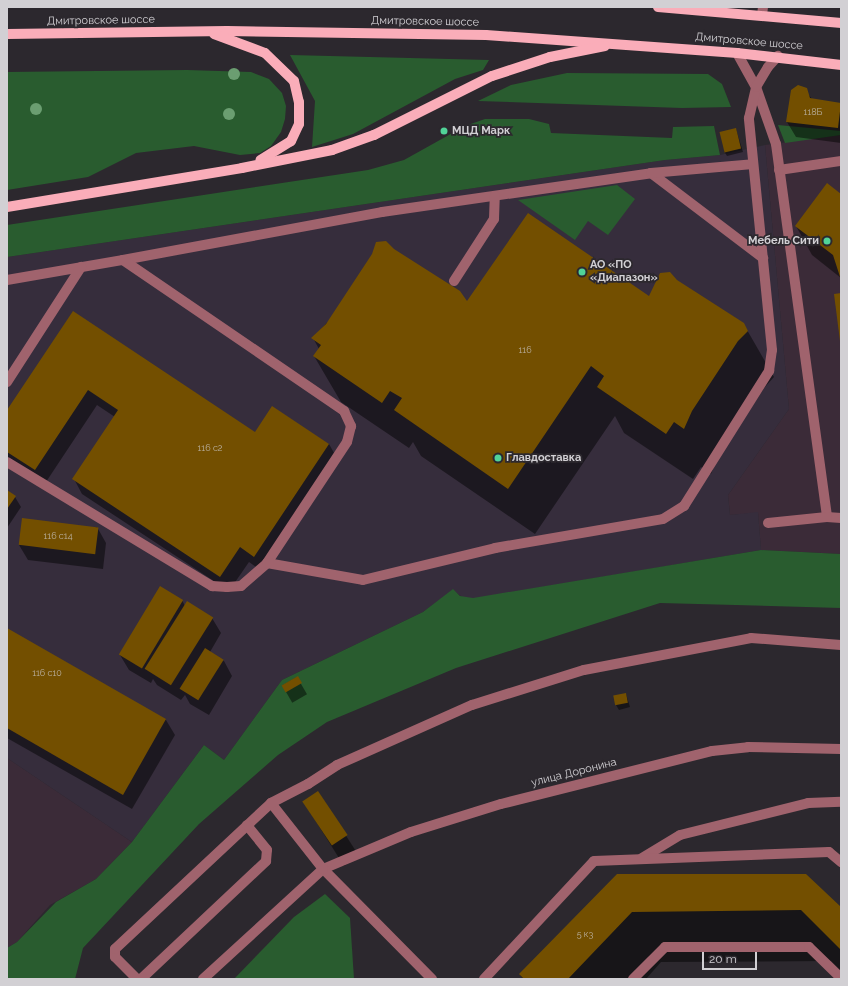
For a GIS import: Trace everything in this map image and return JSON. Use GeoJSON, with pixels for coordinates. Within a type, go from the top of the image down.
{"type":"FeatureCollection","features":[{"type":"Feature","properties":{"kind":"main road"},"geometry":{"type":"LineString","coordinates":[[658,7],[763,11],[841,23]]}},
{"type":"Feature","properties":{"kind":"main road"},"geometry":{"type":"LineString","coordinates":[[208,32],[265,53],[294,81],[299,102],[299,124],[291,141],[272,155],[242,168]]}},
{"type":"Feature","properties":{"kind":"main road","name":"Дмитровское шоссе"},"geometry":{"type":"LineString","coordinates":[[7,34],[208,32],[486,35],[621,43],[778,56],[841,65]]}},
{"type":"Feature","properties":{"kind":"main road"},"geometry":{"type":"LineString","coordinates":[[7,207],[242,168],[332,150],[374,135],[492,76],[550,57],[621,43]]}},
{"type":"Feature","properties":{"kind":"street"},"geometry":{"type":"LineString","coordinates":[[737,53],[756,87],[776,144],[827,517]]}},
{"type":"Feature","properties":{"kind":"street"},"geometry":{"type":"LineString","coordinates":[[267,563],[363,580],[496,548],[663,519],[684,506],[769,371],[772,350],[749,118],[756,87],[768,67],[778,56]]}},
{"type":"Feature","properties":{"kind":"street"},"geometry":{"type":"LineString","coordinates":[[779,170],[841,162]]}},
{"type":"Feature","properties":{"kind":"street"},"geometry":{"type":"LineString","coordinates":[[7,280],[382,212],[650,173],[753,164]]}},
{"type":"Feature","properties":{"kind":"street"},"geometry":{"type":"LineString","coordinates":[[650,173],[763,258]]}},
{"type":"Feature","properties":{"kind":"street"},"geometry":{"type":"LineString","coordinates":[[454,280],[494,219],[495,196]]}},
{"type":"Feature","properties":{"kind":"street"},"geometry":{"type":"LineString","coordinates":[[7,462],[212,586],[241,586],[267,563],[347,442],[351,426],[344,410],[123,260]]}},
{"type":"Feature","properties":{"kind":"street"},"geometry":{"type":"LineString","coordinates":[[7,382],[81,267]]}},
{"type":"Feature","properties":{"kind":"street"},"geometry":{"type":"LineString","coordinates":[[768,524],[827,517],[841,518]]}},
{"type":"Feature","properties":{"kind":"street"},"geometry":{"type":"LineString","coordinates":[[137,979],[115,957],[115,949],[272,803],[308,784],[337,765],[472,705],[584,670],[751,638],[841,645]]}},
{"type":"Feature","properties":{"kind":"street","name":"улица Доронина"},"geometry":{"type":"LineString","coordinates":[[224,959],[323,869],[411,832],[501,804],[712,751],[748,747],[841,749]]}},
{"type":"Feature","properties":{"kind":"street"},"geometry":{"type":"LineString","coordinates":[[640,859],[680,835],[808,803],[841,802]]}},
{"type":"Feature","properties":{"kind":"street"},"geometry":{"type":"LineString","coordinates":[[272,803],[323,869],[432,979]]}},
{"type":"Feature","properties":{"kind":"street"},"geometry":{"type":"LineString","coordinates":[[141,979],[266,861],[267,850],[247,825]]}},
{"type":"Feature","properties":{"kind":"street"},"geometry":{"type":"LineString","coordinates":[[484,979],[594,861],[829,852],[841,862]]}},
{"type":"Feature","properties":{"kind":"street"},"geometry":{"type":"LineString","coordinates":[[633,979],[665,947],[809,947],[841,978]]}},
{"type":"Feature","properties":{"kind":"street"},"geometry":{"type":"LineString","coordinates":[[203,979],[224,959]]}},
{"type":"Feature","properties":{"kind":"street"},"geometry":{"type":"LineString","coordinates":[[211,979],[224,959]]}},
{"type":"Feature","properties":{"kind":"shaded area"},"geometry":{"type":"Polygon","coordinates":[[[841,135],[841,554],[761,550],[758,513],[730,515],[728,495],[789,409],[765,145],[841,135]]]}},
{"type":"Feature","properties":{"kind":"shaded area"},"geometry":{"type":"Polygon","coordinates":[[[765,145],[789,409],[728,495],[730,515],[758,512],[761,550],[466,600],[453,590],[423,612],[282,680],[224,760],[204,745],[132,842],[7,758],[7,257],[665,160],[720,155],[765,145]]]}},
{"type":"Feature","properties":{"kind":"shaded area"},"geometry":{"type":"Polygon","coordinates":[[[7,758],[132,842],[96,879],[50,905],[17,942],[7,948],[7,758]]]}},
{"type":"Feature","properties":{"kind":"green space"},"geometry":{"type":"Polygon","coordinates":[[[290,55],[489,60],[483,70],[455,79],[353,134],[312,147],[315,101],[290,55]]]}},
{"type":"Feature","properties":{"kind":"green space"},"geometry":{"type":"Polygon","coordinates":[[[187,70],[251,72],[269,79],[282,93],[286,106],[285,119],[281,132],[271,146],[260,153],[240,155],[194,146],[136,153],[88,177],[7,190],[7,72],[187,70]]]}},
{"type":"Feature","properties":{"kind":"green space"},"geometry":{"type":"Polygon","coordinates":[[[567,73],[708,74],[722,84],[731,107],[682,108],[478,101],[511,85],[567,73]]]}},
{"type":"Feature","properties":{"kind":"green space"},"geometry":{"type":"Polygon","coordinates":[[[485,119],[529,119],[549,124],[551,133],[672,138],[673,127],[714,126],[720,155],[665,160],[7,257],[7,225],[368,170],[404,160],[465,126],[485,119]]]}},
{"type":"Feature","properties":{"kind":"green space"},"geometry":{"type":"Polygon","coordinates":[[[778,125],[841,131],[841,135],[785,143],[778,125]]]}},
{"type":"Feature","properties":{"kind":"green space"},"geometry":{"type":"Polygon","coordinates":[[[617,185],[635,199],[608,235],[588,221],[575,240],[518,200],[617,185]]]}},
{"type":"Feature","properties":{"kind":"green space"},"geometry":{"type":"Polygon","coordinates":[[[761,550],[841,554],[841,608],[660,603],[456,668],[327,722],[278,755],[199,824],[83,948],[75,979],[7,979],[7,948],[17,942],[56,902],[96,879],[132,842],[204,745],[224,760],[282,680],[423,612],[453,589],[460,596],[473,598],[761,550]]]}},
{"type":"Feature","properties":{"kind":"green space"},"geometry":{"type":"Polygon","coordinates":[[[325,894],[350,918],[354,979],[234,979],[294,917],[325,894]]]}},
{"type":"Feature","properties":{"kind":"building"},"geometry":{"type":"Polygon","coordinates":[[[798,85],[807,88],[810,98],[841,103],[838,128],[786,122],[791,90],[798,85]]]}},
{"type":"Feature","properties":{"kind":"building"},"geometry":{"type":"Polygon","coordinates":[[[736,128],[741,148],[725,152],[720,132],[736,128]]]}},
{"type":"Feature","properties":{"kind":"building","name":"Мебель Сити"},"geometry":{"type":"Polygon","coordinates":[[[827,183],[841,194],[841,280],[833,255],[795,226],[827,183]]]}},
{"type":"Feature","properties":{"kind":"building"},"geometry":{"type":"Polygon","coordinates":[[[528,213],[649,296],[660,273],[670,272],[677,280],[744,323],[748,331],[738,341],[692,411],[684,429],[674,422],[666,434],[597,387],[604,376],[591,366],[508,489],[394,410],[402,398],[390,391],[382,403],[313,356],[321,345],[311,338],[326,324],[372,254],[376,242],[386,241],[394,249],[460,291],[467,301],[528,213]]]}},
{"type":"Feature","properties":{"kind":"building"},"geometry":{"type":"Polygon","coordinates":[[[841,293],[841,341],[840,341],[834,294],[841,293]]]}},
{"type":"Feature","properties":{"kind":"building"},"geometry":{"type":"Polygon","coordinates":[[[73,311],[255,432],[272,406],[329,444],[254,557],[240,547],[220,577],[72,479],[118,410],[88,390],[35,470],[7,452],[7,410],[73,311]]]}},
{"type":"Feature","properties":{"kind":"building"},"geometry":{"type":"Polygon","coordinates":[[[7,490],[16,496],[7,509],[7,490]]]}},
{"type":"Feature","properties":{"kind":"building"},"geometry":{"type":"Polygon","coordinates":[[[22,518],[98,527],[95,554],[19,545],[22,518]]]}},
{"type":"Feature","properties":{"kind":"building"},"geometry":{"type":"Polygon","coordinates":[[[160,586],[183,600],[142,668],[119,655],[160,586]]]}},
{"type":"Feature","properties":{"kind":"building"},"geometry":{"type":"Polygon","coordinates":[[[187,601],[213,617],[171,685],[145,669],[187,601]]]}},
{"type":"Feature","properties":{"kind":"building"},"geometry":{"type":"Polygon","coordinates":[[[7,628],[166,719],[123,795],[7,728],[7,628]]]}},
{"type":"Feature","properties":{"kind":"building"},"geometry":{"type":"Polygon","coordinates":[[[205,648],[224,660],[198,700],[180,689],[205,648]]]}},
{"type":"Feature","properties":{"kind":"building"},"geometry":{"type":"Polygon","coordinates":[[[298,676],[302,683],[286,692],[282,686],[298,676]]]}},
{"type":"Feature","properties":{"kind":"building"},"geometry":{"type":"Polygon","coordinates":[[[626,693],[628,703],[615,705],[613,695],[626,693]]]}},
{"type":"Feature","properties":{"kind":"building"},"geometry":{"type":"Polygon","coordinates":[[[318,791],[348,835],[332,846],[302,802],[318,791]]]}},
{"type":"Feature","properties":{"kind":"building"},"geometry":{"type":"Polygon","coordinates":[[[617,874],[806,874],[841,907],[841,950],[801,910],[632,912],[568,979],[524,979],[519,974],[617,874]]]}},
{"type":"Feature","properties":{"kind":"place","name":"МЦД Марк"},"geometry":{"type":"Point","coordinates":[444,131]}},
{"type":"Feature","properties":{"kind":"place","name":"Мебель Сити"},"geometry":{"type":"Point","coordinates":[827,241]}},
{"type":"Feature","properties":{"kind":"place","name":"АО «ПО «Диапазон»"},"geometry":{"type":"Point","coordinates":[582,272]}},
{"type":"Feature","properties":{"kind":"place","name":"Главдоставка"},"geometry":{"type":"Point","coordinates":[498,458]}}]}
